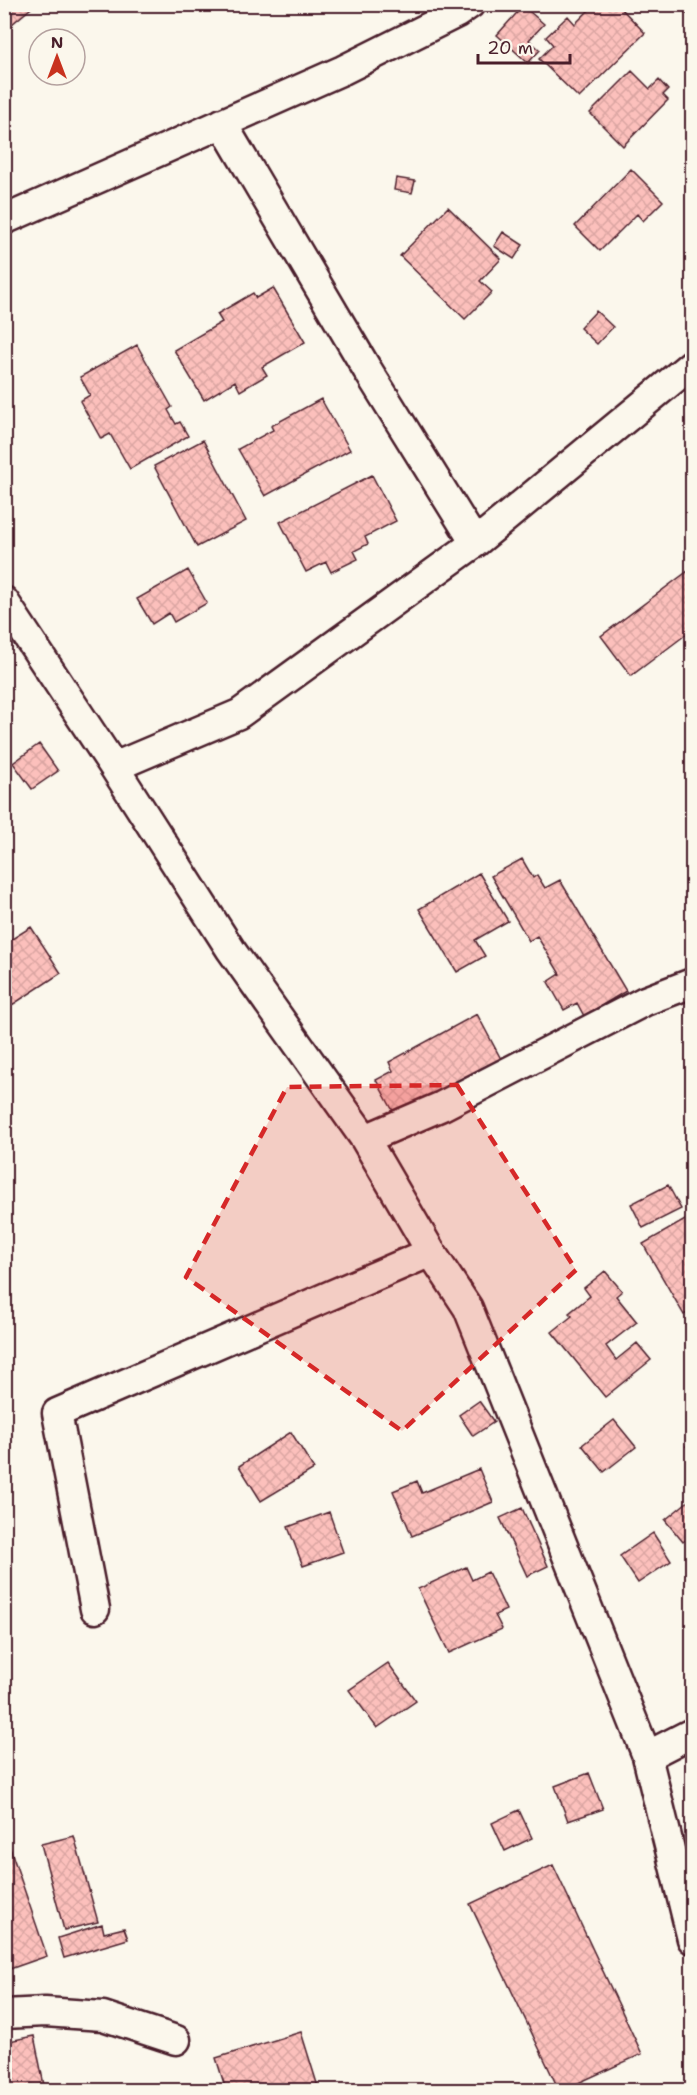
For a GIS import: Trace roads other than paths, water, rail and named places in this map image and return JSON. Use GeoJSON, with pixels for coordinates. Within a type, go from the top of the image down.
{"type":"FeatureCollection","features":[{"type":"Feature","properties":{"kind":"street"},"geometry":{"type":"LineString","coordinates":[[4,220],[343,70],[458,13],[470,4]]}},
{"type":"Feature","properties":{"kind":"street"},"geometry":{"type":"LineString","coordinates":[[222,123],[367,369],[475,543]]}},
{"type":"Feature","properties":{"kind":"street"},"geometry":{"type":"LineString","coordinates":[[114,767],[239,714],[475,543],[693,364]]}},
{"type":"Feature","properties":{"kind":"street"},"geometry":{"type":"LineString","coordinates":[[4,601],[231,950],[365,1139],[431,1252],[468,1308],[646,1756],[693,1939]]}},
{"type":"Feature","properties":{"kind":"street"},"geometry":{"type":"LineString","coordinates":[[365,1139],[442,1106],[645,1001],[693,983]]}},
{"type":"Feature","properties":{"kind":"street"},"geometry":{"type":"LineString","coordinates":[[95,1609],[57,1413],[431,1252]]}},
{"type":"Feature","properties":{"kind":"street"},"geometry":{"type":"LineString","coordinates":[[646,1756],[693,1733]]}},
{"type":"Feature","properties":{"kind":"street"},"geometry":{"type":"LineString","coordinates":[[4,2014],[45,2012],[103,2016],[176,2040]]}}]}
